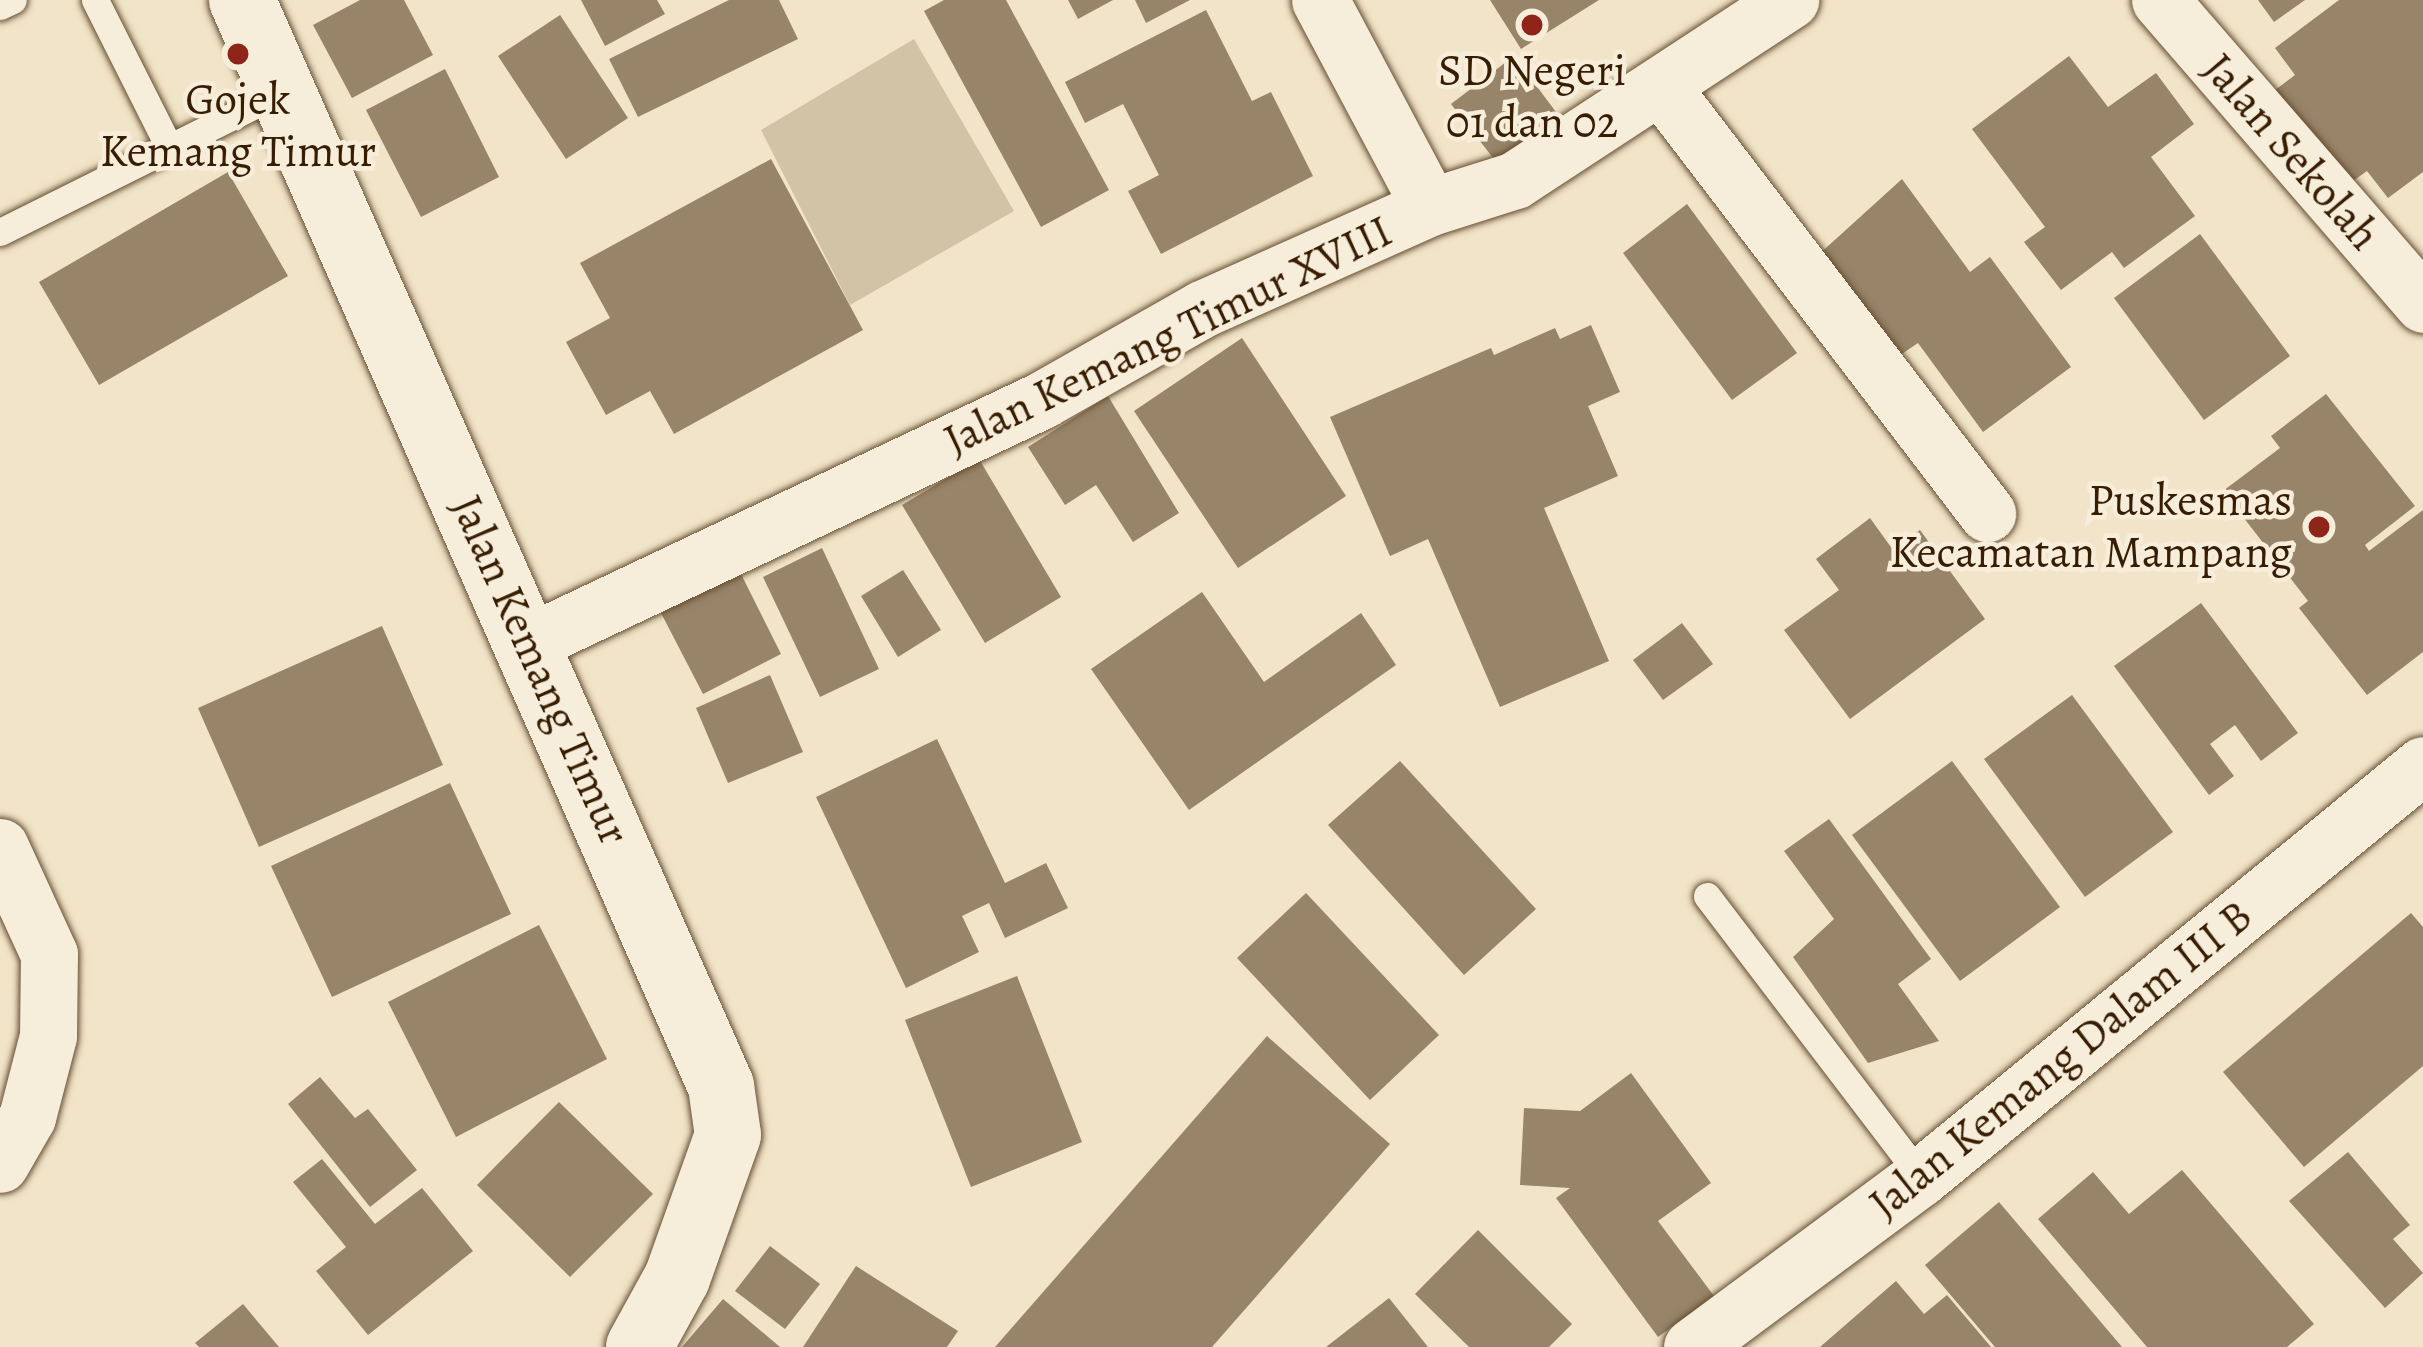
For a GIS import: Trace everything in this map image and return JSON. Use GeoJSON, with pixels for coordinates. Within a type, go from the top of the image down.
{"type":"FeatureCollection","features":[{"type":"Feature","properties":{"kind":"street","name":"Jalan Kemang Timur"},"geometry":{"type":"LineString","coordinates":[[242,0],[721,1086],[728,1135],[677,1278],[641,1346]]}},
{"type":"Feature","properties":{"kind":"street"},"geometry":{"type":"LineString","coordinates":[[1320,0],[1430,207]]}},
{"type":"Feature","properties":{"kind":"street","name":"Jalan Kemang Timur XVIII"},"geometry":{"type":"LineString","coordinates":[[528,643],[1042,400],[1202,309],[1430,207],[1515,180],[1663,89],[1790,0]]}},
{"type":"Feature","properties":{"kind":"street","name":"Jalan Sekolah"},"geometry":{"type":"LineString","coordinates":[[2160,0],[2423,304]]}},
{"type":"Feature","properties":{"kind":"street"},"geometry":{"type":"LineString","coordinates":[[1663,89],[1987,513]]}},
{"type":"Feature","properties":{"kind":"street","name":"Jalan Kemang Dalam III B"},"geometry":{"type":"LineString","coordinates":[[1692,1347],[1922,1177],[2423,765]]}},
{"type":"Feature","properties":{"kind":"street"},"geometry":{"type":"LineString","coordinates":[[0,848],[49,955],[48,1036],[27,1118],[0,1164]]}},
{"type":"Feature","properties":{"kind":"lane"},"geometry":{"type":"LineString","coordinates":[[0,6],[13,0]]}},
{"type":"Feature","properties":{"kind":"lane"},"geometry":{"type":"LineString","coordinates":[[94,0],[167,142]]}},
{"type":"Feature","properties":{"kind":"lane"},"geometry":{"type":"LineString","coordinates":[[0,232],[167,142],[283,91]]}},
{"type":"Feature","properties":{"kind":"lane"},"geometry":{"type":"LineString","coordinates":[[1707,896],[1922,1177]]}},
{"type":"Feature","properties":{"kind":"shaded area"},"geometry":{"type":"Polygon","coordinates":[[[914,39],[1014,211],[850,305],[761,130],[914,39]]]}},
{"type":"Feature","properties":{"kind":"building"},"geometry":{"type":"Polygon","coordinates":[[[360,0],[404,0],[433,55],[352,98],[313,25],[360,0]]]}},
{"type":"Feature","properties":{"kind":"building"},"geometry":{"type":"Polygon","coordinates":[[[581,0],[657,0],[665,14],[605,46],[581,0]]]}},
{"type":"Feature","properties":{"kind":"building"},"geometry":{"type":"Polygon","coordinates":[[[729,0],[779,0],[798,39],[638,117],[609,59],[729,0]]]}},
{"type":"Feature","properties":{"kind":"building"},"geometry":{"type":"Polygon","coordinates":[[[944,0],[1006,0],[1109,190],[1041,227],[924,11],[944,0]]]}},
{"type":"Feature","properties":{"kind":"building"},"geometry":{"type":"Polygon","coordinates":[[[1068,0],[1113,0],[1078,19],[1068,0]]]}},
{"type":"Feature","properties":{"kind":"building"},"geometry":{"type":"Polygon","coordinates":[[[1135,0],[1190,0],[1146,23],[1135,0]]]}},
{"type":"Feature","properties":{"kind":"building","name":"SD Negeri 01 dan 02"},"geometry":{"type":"Polygon","coordinates":[[[1490,0],[1599,0],[1521,49],[1490,0]]]}},
{"type":"Feature","properties":{"kind":"building"},"geometry":{"type":"Polygon","coordinates":[[[2258,0],[2305,0],[2274,22],[2258,0]]]}},
{"type":"Feature","properties":{"kind":"building"},"geometry":{"type":"Polygon","coordinates":[[[2339,0],[2423,0],[2423,172],[2388,198],[2367,171],[2342,189],[2270,94],[2295,75],[2275,48],[2339,0]]]}},
{"type":"Feature","properties":{"kind":"building"},"geometry":{"type":"Polygon","coordinates":[[[1206,10],[1252,101],[1271,92],[1313,176],[1161,254],[1128,191],[1159,175],[1123,104],[1085,123],[1065,82],[1206,10]]]}},
{"type":"Feature","properties":{"kind":"building"},"geometry":{"type":"Polygon","coordinates":[[[560,15],[628,118],[566,159],[498,56],[560,15]]]}},
{"type":"Feature","properties":{"kind":"building"},"geometry":{"type":"Polygon","coordinates":[[[1514,56],[1559,116],[1497,163],[1451,104],[1514,56]]]}},
{"type":"Feature","properties":{"kind":"building"},"geometry":{"type":"Polygon","coordinates":[[[2069,56],[2108,107],[2156,73],[2194,124],[2151,157],[2195,216],[2124,268],[2112,252],[2061,290],[2024,242],[2045,227],[1972,129],[2069,56]]]}},
{"type":"Feature","properties":{"kind":"building"},"geometry":{"type":"Polygon","coordinates":[[[445,69],[499,177],[421,217],[366,110],[445,69]]]}},
{"type":"Feature","properties":{"kind":"building"},"geometry":{"type":"Polygon","coordinates":[[[771,159],[863,330],[674,434],[650,391],[606,415],[566,342],[610,318],[580,263],[771,159]]]}},
{"type":"Feature","properties":{"kind":"building"},"geometry":{"type":"Polygon","coordinates":[[[228,172],[288,276],[99,385],[39,282],[228,172]]]}},
{"type":"Feature","properties":{"kind":"building"},"geometry":{"type":"Polygon","coordinates":[[[1902,179],[1970,272],[1990,257],[2071,367],[1983,432],[1918,343],[1893,360],[1816,257],[1902,179]]]}},
{"type":"Feature","properties":{"kind":"building"},"geometry":{"type":"Polygon","coordinates":[[[1687,204],[1797,353],[1732,400],[1623,253],[1687,204]]]}},
{"type":"Feature","properties":{"kind":"building"},"geometry":{"type":"Polygon","coordinates":[[[2200,234],[2290,356],[2204,420],[2114,298],[2200,234]]]}},
{"type":"Feature","properties":{"kind":"building"},"geometry":{"type":"Polygon","coordinates":[[[1591,325],[1620,392],[1588,406],[1618,476],[1544,508],[1609,661],[1500,707],[1428,539],[1390,556],[1330,417],[1491,348],[1494,355],[1555,328],[1560,339],[1591,325]]]}},
{"type":"Feature","properties":{"kind":"building"},"geometry":{"type":"Polygon","coordinates":[[[1242,338],[1346,496],[1238,568],[1134,411],[1242,338]]]}},
{"type":"Feature","properties":{"kind":"building","name":"Puskesmas Kecamatan Mampang"},"geometry":{"type":"Polygon","coordinates":[[[2326,394],[2415,506],[2365,545],[2369,551],[2423,510],[2423,652],[2367,695],[2299,608],[2308,601],[2223,491],[2280,448],[2271,436],[2326,394]]]}},
{"type":"Feature","properties":{"kind":"building"},"geometry":{"type":"Polygon","coordinates":[[[1108,396],[1179,513],[1133,542],[1096,485],[1065,505],[1028,447],[1108,396]]]}},
{"type":"Feature","properties":{"kind":"building"},"geometry":{"type":"Polygon","coordinates":[[[979,459],[1061,597],[985,643],[902,505],[979,459]]]}},
{"type":"Feature","properties":{"kind":"building"},"geometry":{"type":"Polygon","coordinates":[[[1870,518],[1893,550],[1920,530],[1985,619],[1850,719],[1784,630],[1839,590],[1816,559],[1870,518]]]}},
{"type":"Feature","properties":{"kind":"building"},"geometry":{"type":"Polygon","coordinates":[[[822,548],[879,669],[820,697],[763,577],[822,548]]]}},
{"type":"Feature","properties":{"kind":"building"},"geometry":{"type":"Polygon","coordinates":[[[903,570],[941,630],[898,657],[861,596],[903,570]]]}},
{"type":"Feature","properties":{"kind":"building"},"geometry":{"type":"Polygon","coordinates":[[[740,572],[781,654],[703,694],[661,613],[740,572]]]}},
{"type":"Feature","properties":{"kind":"building"},"geometry":{"type":"Polygon","coordinates":[[[1202,592],[1264,682],[1361,613],[1396,665],[1189,810],[1091,669],[1202,592]]]}},
{"type":"Feature","properties":{"kind":"building"},"geometry":{"type":"Polygon","coordinates":[[[2201,603],[2298,733],[2261,761],[2235,725],[2210,744],[2234,776],[2209,795],[2114,666],[2201,603]]]}},
{"type":"Feature","properties":{"kind":"building"},"geometry":{"type":"Polygon","coordinates":[[[1682,623],[1713,664],[1663,700],[1633,660],[1682,623]]]}},
{"type":"Feature","properties":{"kind":"building"},"geometry":{"type":"Polygon","coordinates":[[[382,626],[443,765],[259,847],[198,708],[382,626]]]}},
{"type":"Feature","properties":{"kind":"building"},"geometry":{"type":"Polygon","coordinates":[[[770,675],[803,752],[728,783],[696,708],[770,675]]]}},
{"type":"Feature","properties":{"kind":"building"},"geometry":{"type":"Polygon","coordinates":[[[2072,695],[2173,832],[2085,897],[1984,759],[2072,695]]]}},
{"type":"Feature","properties":{"kind":"building"},"geometry":{"type":"Polygon","coordinates":[[[937,739],[1005,883],[1046,863],[1068,908],[1005,938],[989,903],[962,916],[979,952],[906,988],[816,797],[937,739]]]}},
{"type":"Feature","properties":{"kind":"building"},"geometry":{"type":"Polygon","coordinates":[[[1400,761],[1536,909],[1464,975],[1328,825],[1400,761]]]}},
{"type":"Feature","properties":{"kind":"building"},"geometry":{"type":"Polygon","coordinates":[[[1952,761],[2060,907],[1960,981],[1852,835],[1952,761]]]}},
{"type":"Feature","properties":{"kind":"building"},"geometry":{"type":"Polygon","coordinates":[[[450,783],[511,914],[332,997],[271,866],[450,783]]]}},
{"type":"Feature","properties":{"kind":"building"},"geometry":{"type":"Polygon","coordinates":[[[1829,819],[1931,959],[1898,984],[1939,1041],[1868,1063],[1793,957],[1834,919],[1784,851],[1829,819]]]}},
{"type":"Feature","properties":{"kind":"building"},"geometry":{"type":"Polygon","coordinates":[[[1306,893],[1439,1035],[1370,1100],[1237,958],[1306,893]]]}},
{"type":"Feature","properties":{"kind":"building"},"geometry":{"type":"Polygon","coordinates":[[[2411,913],[2423,927],[2423,1066],[2304,1167],[2223,1072],[2411,913]]]}},
{"type":"Feature","properties":{"kind":"building"},"geometry":{"type":"Polygon","coordinates":[[[539,925],[607,1059],[456,1137],[388,1002],[539,925]]]}},
{"type":"Feature","properties":{"kind":"building"},"geometry":{"type":"Polygon","coordinates":[[[1017,976],[1082,1142],[971,1187],[905,1020],[1017,976]]]}},
{"type":"Feature","properties":{"kind":"building"},"geometry":{"type":"Polygon","coordinates":[[[1267,1036],[1390,1144],[1212,1347],[995,1347],[1267,1036]]]}},
{"type":"Feature","properties":{"kind":"building"},"geometry":{"type":"Polygon","coordinates":[[[1631,1073],[1711,1183],[1658,1221],[1714,1296],[1658,1337],[1556,1198],[1570,1188],[1520,1185],[1524,1108],[1580,1111],[1631,1073]]]}},
{"type":"Feature","properties":{"kind":"building"},"geometry":{"type":"Polygon","coordinates":[[[320,1077],[355,1118],[368,1109],[417,1170],[370,1207],[288,1104],[320,1077]]]}},
{"type":"Feature","properties":{"kind":"building"},"geometry":{"type":"Polygon","coordinates":[[[559,1102],[653,1194],[570,1277],[477,1185],[559,1102]]]}},
{"type":"Feature","properties":{"kind":"building"},"geometry":{"type":"Polygon","coordinates":[[[2348,1152],[2410,1225],[2393,1239],[2423,1273],[2385,1308],[2289,1201],[2348,1152]]]}},
{"type":"Feature","properties":{"kind":"building"},"geometry":{"type":"Polygon","coordinates":[[[322,1159],[375,1224],[422,1188],[473,1251],[368,1335],[316,1271],[346,1247],[293,1182],[322,1159]]]}},
{"type":"Feature","properties":{"kind":"building"},"geometry":{"type":"Polygon","coordinates":[[[2182,1170],[2314,1324],[2287,1347],[2147,1347],[2038,1219],[2093,1172],[2129,1214],[2182,1170]]]}},
{"type":"Feature","properties":{"kind":"building"},"geometry":{"type":"Polygon","coordinates":[[[1999,1202],[2122,1347],[1995,1347],[1925,1265],[1999,1202]]]}},
{"type":"Feature","properties":{"kind":"building"},"geometry":{"type":"Polygon","coordinates":[[[1478,1230],[1572,1324],[1549,1347],[1469,1347],[1415,1294],[1478,1230]]]}},
{"type":"Feature","properties":{"kind":"building"},"geometry":{"type":"Polygon","coordinates":[[[770,1246],[820,1284],[785,1329],[735,1291],[770,1246]]]}},
{"type":"Feature","properties":{"kind":"building"},"geometry":{"type":"Polygon","coordinates":[[[856,1266],[958,1331],[947,1347],[803,1347],[856,1266]]]}},
{"type":"Feature","properties":{"kind":"building"},"geometry":{"type":"Polygon","coordinates":[[[1896,1281],[1924,1314],[1947,1295],[1991,1347],[1820,1347],[1896,1281]]]}},
{"type":"Feature","properties":{"kind":"building"},"geometry":{"type":"Polygon","coordinates":[[[1389,1298],[1428,1347],[1326,1347],[1389,1298]]]}},
{"type":"Feature","properties":{"kind":"building"},"geometry":{"type":"Polygon","coordinates":[[[723,1299],[780,1347],[682,1347],[723,1299]]]}},
{"type":"Feature","properties":{"kind":"building"},"geometry":{"type":"Polygon","coordinates":[[[243,1304],[279,1347],[199,1347],[195,1343],[243,1304]]]}},
{"type":"Feature","properties":{"kind":"place","name":"SD Negeri 01 dan 02"},"geometry":{"type":"Point","coordinates":[1532,25]}},
{"type":"Feature","properties":{"kind":"place","name":"Gojek Kemang Timur"},"geometry":{"type":"Point","coordinates":[238,54]}},
{"type":"Feature","properties":{"kind":"place","name":"Puskesmas Kecamatan Mampang"},"geometry":{"type":"Point","coordinates":[2319,527]}}]}
